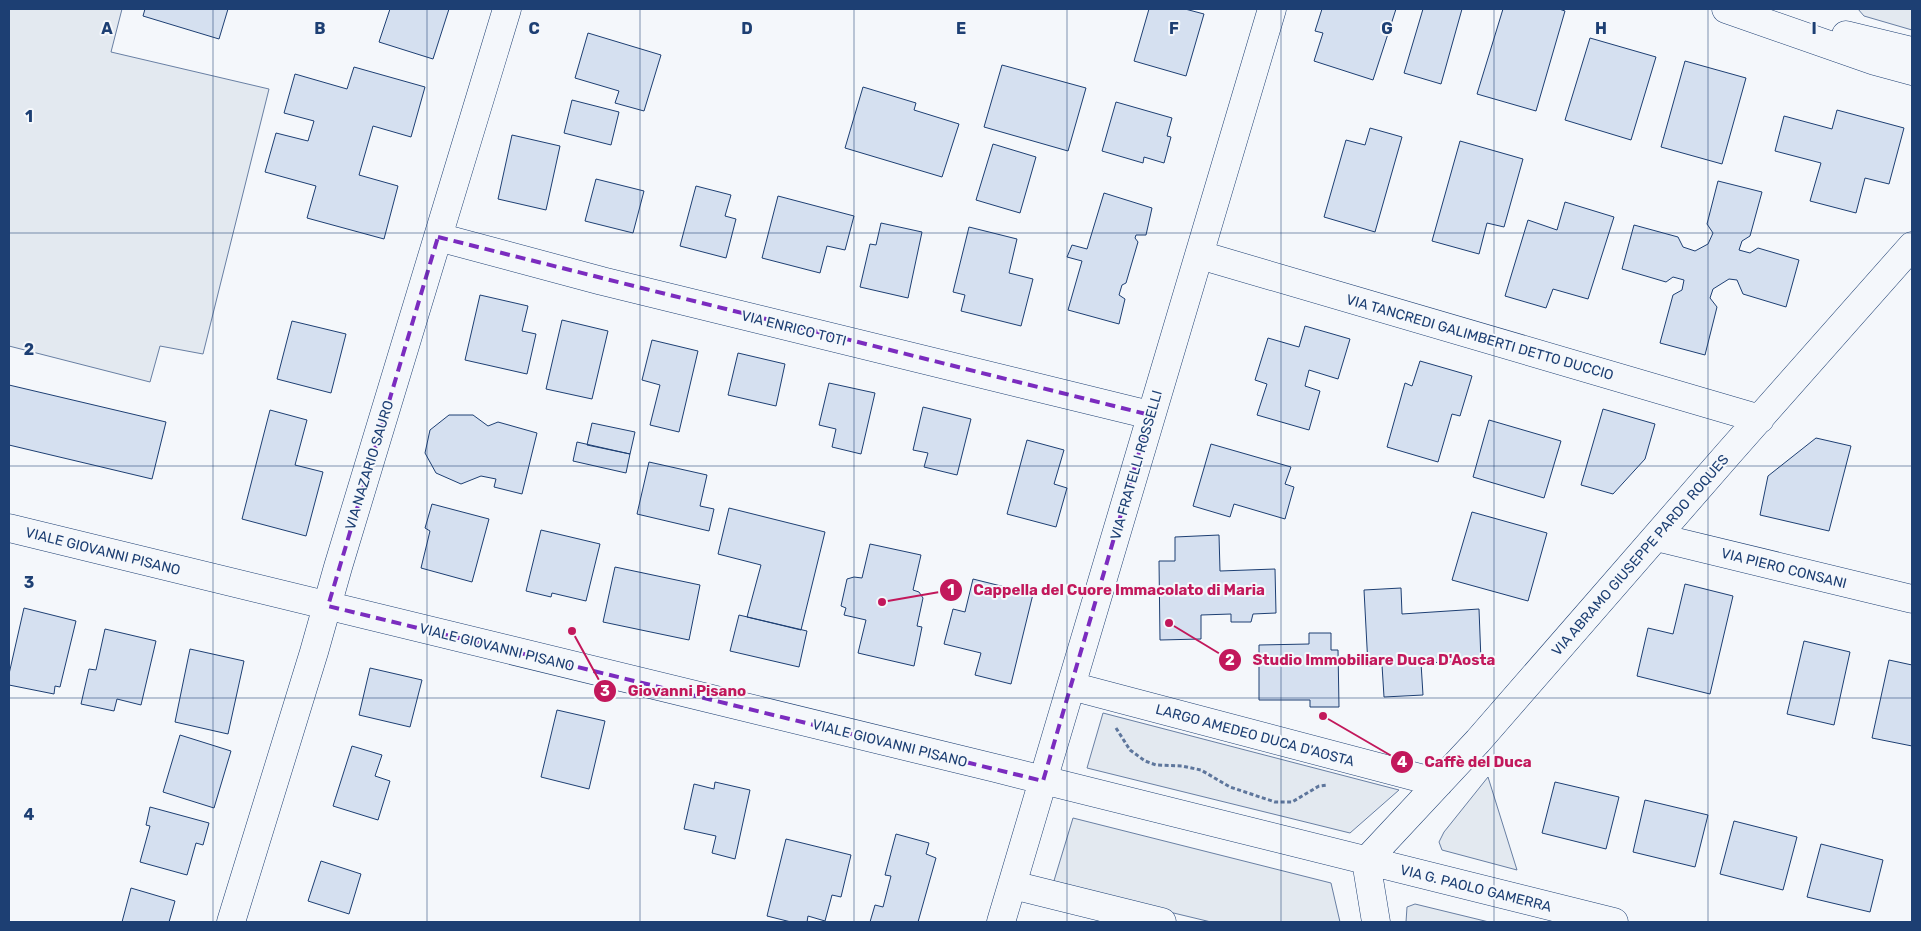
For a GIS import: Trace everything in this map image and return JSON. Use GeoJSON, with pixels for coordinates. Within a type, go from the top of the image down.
{"type":"FeatureCollection","features":[{"type":"Feature","properties":{"kind":"street","name":"VIA NAZARIO SAURO"},"geometry":{"type":"LineString","coordinates":[[231,922],[507,9]]}},
{"type":"Feature","properties":{"kind":"street","name":"VIA FRATELLI ROSSELLI"},"geometry":{"type":"LineString","coordinates":[[1001,922],[1272,9]]}},
{"type":"Feature","properties":{"kind":"street"},"geometry":{"type":"LineString","coordinates":[[1733,11],[1912,51]]}},
{"type":"Feature","properties":{"kind":"street"},"geometry":{"type":"LineString","coordinates":[[1733,11],[1875,61],[1912,71]]}},
{"type":"Feature","properties":{"kind":"street","name":"VIA ENRICO TOTI"},"geometry":{"type":"LineString","coordinates":[[438,237],[602,281],[1150,415]]}},
{"type":"Feature","properties":{"kind":"street","name":"VIA ABRAMO GIUSEPPE PARDO ROQUES"},"geometry":{"type":"LineString","coordinates":[[1366,861],[1440,783],[1912,246]]}},
{"type":"Feature","properties":{"kind":"street","name":"VIA TANCREDI GALIMBERTI DETTO DUCCIO"},"geometry":{"type":"LineString","coordinates":[[1200,255],[1760,419]]}},
{"type":"Feature","properties":{"kind":"street","name":"VIALE GIOVANNI PISANO"},"geometry":{"type":"LineString","coordinates":[[9,528],[1043,781]]}},
{"type":"Feature","properties":{"kind":"street","name":"VIA PIERO CONSANI"},"geometry":{"type":"LineString","coordinates":[[1656,537],[1912,599]]}},
{"type":"Feature","properties":{"kind":"street","name":"LARGO AMEDEO DUCA D'AOSTA"},"geometry":{"type":"LineString","coordinates":[[1071,686],[1440,783]]}},
{"type":"Feature","properties":{"kind":"street"},"geometry":{"type":"LineString","coordinates":[[1043,781],[1366,861],[1376,922]]}},
{"type":"Feature","properties":{"kind":"street","name":"VIA G. PAOLO GAMERRA"},"geometry":{"type":"LineString","coordinates":[[1366,861],[1614,922]]}},
{"type":"Feature","properties":{"kind":"street"},"geometry":{"type":"LineString","coordinates":[[1012,885],[1162,922]]}},
{"type":"Feature","properties":{"kind":"path"},"geometry":{"type":"LineString","coordinates":[[1113,724],[1130,750],[1145,761],[1156,765],[1182,766],[1201,770],[1230,788],[1274,802],[1292,802],[1319,786],[1334,785]]}},
{"type":"Feature","properties":{"kind":"highlighted area"},"geometry":{"type":"Polygon","coordinates":[[[438,237],[1150,415],[1043,781],[328,606],[438,237]]]}},
{"type":"Feature","properties":{"kind":"shaded area"},"geometry":{"type":"Polygon","coordinates":[[[9,9],[122,9],[111,52],[269,89],[203,354],[160,346],[150,382],[9,346],[9,9]]]}},
{"type":"Feature","properties":{"kind":"shaded area"},"geometry":{"type":"Polygon","coordinates":[[[1858,9],[1912,9],[1912,30],[1864,16],[1858,9]]]}},
{"type":"Feature","properties":{"kind":"shaded area"},"geometry":{"type":"Polygon","coordinates":[[[1103,713],[1399,790],[1350,833],[1087,768],[1103,713]]]}},
{"type":"Feature","properties":{"kind":"shaded area"},"geometry":{"type":"Polygon","coordinates":[[[1488,777],[1517,870],[1442,850],[1439,842],[1444,832],[1488,777]]]}},
{"type":"Feature","properties":{"kind":"shaded area"},"geometry":{"type":"Polygon","coordinates":[[[1073,818],[1331,883],[1340,922],[1211,922],[1053,884],[1073,818]]]}},
{"type":"Feature","properties":{"kind":"shaded area"},"geometry":{"type":"Polygon","coordinates":[[[1415,904],[1489,922],[1406,922],[1407,907],[1415,904]]]}},
{"type":"Feature","properties":{"kind":"building"},"geometry":{"type":"Polygon","coordinates":[[[145,9],[228,9],[219,39],[143,16],[145,9]]]}},
{"type":"Feature","properties":{"kind":"building"},"geometry":{"type":"Polygon","coordinates":[[[390,9],[449,9],[433,59],[379,42],[390,9]]]}},
{"type":"Feature","properties":{"kind":"building"},"geometry":{"type":"Polygon","coordinates":[[[1149,9],[1185,9],[1204,14],[1186,76],[1134,61],[1149,9]]]}},
{"type":"Feature","properties":{"kind":"building"},"geometry":{"type":"Polygon","coordinates":[[[1322,9],[1396,9],[1373,80],[1314,61],[1323,33],[1315,31],[1322,9]]]}},
{"type":"Feature","properties":{"kind":"building"},"geometry":{"type":"Polygon","coordinates":[[[1423,9],[1462,9],[1441,84],[1404,73],[1423,9]]]}},
{"type":"Feature","properties":{"kind":"building"},"geometry":{"type":"Polygon","coordinates":[[[1503,9],[1559,9],[1565,11],[1536,111],[1477,94],[1503,9]]]}},
{"type":"Feature","properties":{"kind":"building"},"geometry":{"type":"Polygon","coordinates":[[[588,33],[661,55],[644,111],[615,103],[619,91],[575,78],[588,33]]]}},
{"type":"Feature","properties":{"kind":"building"},"geometry":{"type":"Polygon","coordinates":[[[1590,38],[1656,57],[1631,140],[1565,120],[1590,38]]]}},
{"type":"Feature","properties":{"kind":"building"},"geometry":{"type":"Polygon","coordinates":[[[1685,61],[1746,78],[1722,164],[1661,147],[1685,61]]]}},
{"type":"Feature","properties":{"kind":"building"},"geometry":{"type":"Polygon","coordinates":[[[1002,65],[1086,88],[1068,151],[984,127],[1002,65]]]}},
{"type":"Feature","properties":{"kind":"building"},"geometry":{"type":"Polygon","coordinates":[[[354,67],[425,87],[411,137],[373,126],[359,175],[398,186],[384,239],[307,218],[316,186],[265,172],[276,133],[308,141],[314,121],[284,113],[295,74],[347,89],[354,67]]]}},
{"type":"Feature","properties":{"kind":"building"},"geometry":{"type":"Polygon","coordinates":[[[863,87],[916,103],[914,110],[959,124],[942,177],[845,148],[863,87]]]}},
{"type":"Feature","properties":{"kind":"building"},"geometry":{"type":"Polygon","coordinates":[[[572,100],[619,112],[611,145],[564,133],[572,100]]]}},
{"type":"Feature","properties":{"kind":"building"},"geometry":{"type":"Polygon","coordinates":[[[1116,102],[1172,118],[1167,136],[1171,137],[1164,163],[1144,157],[1143,163],[1102,151],[1116,102]]]}},
{"type":"Feature","properties":{"kind":"building"},"geometry":{"type":"Polygon","coordinates":[[[1837,110],[1904,128],[1889,184],[1865,178],[1856,213],[1810,201],[1821,163],[1775,151],[1784,116],[1832,129],[1837,110]]]}},
{"type":"Feature","properties":{"kind":"building"},"geometry":{"type":"Polygon","coordinates":[[[1370,128],[1402,137],[1375,232],[1324,217],[1346,140],[1365,145],[1370,128]]]}},
{"type":"Feature","properties":{"kind":"building"},"geometry":{"type":"Polygon","coordinates":[[[512,135],[560,146],[546,210],[498,199],[512,135]]]}},
{"type":"Feature","properties":{"kind":"building"},"geometry":{"type":"Polygon","coordinates":[[[1460,141],[1523,159],[1504,227],[1487,223],[1479,254],[1432,241],[1460,141]]]}},
{"type":"Feature","properties":{"kind":"building"},"geometry":{"type":"Polygon","coordinates":[[[993,144],[1036,157],[1020,213],[976,200],[993,144]]]}},
{"type":"Feature","properties":{"kind":"building"},"geometry":{"type":"Polygon","coordinates":[[[596,179],[644,191],[633,233],[585,221],[596,179]]]}},
{"type":"Feature","properties":{"kind":"building"},"geometry":{"type":"Polygon","coordinates":[[[1718,181],[1762,192],[1750,236],[1742,241],[1739,250],[1750,253],[1758,248],[1799,260],[1786,307],[1743,294],[1737,280],[1729,279],[1713,289],[1710,298],[1717,307],[1705,355],[1660,343],[1673,295],[1682,290],[1684,280],[1673,277],[1666,282],[1622,269],[1634,225],[1678,237],[1683,247],[1695,251],[1708,244],[1713,233],[1707,224],[1718,181]]]}},
{"type":"Feature","properties":{"kind":"building"},"geometry":{"type":"Polygon","coordinates":[[[696,186],[731,195],[725,216],[736,219],[726,258],[680,246],[696,186]]]}},
{"type":"Feature","properties":{"kind":"building"},"geometry":{"type":"Polygon","coordinates":[[[1104,193],[1152,208],[1146,235],[1136,235],[1135,238],[1138,242],[1126,283],[1122,285],[1119,295],[1125,299],[1119,324],[1068,310],[1082,261],[1067,257],[1072,245],[1087,249],[1104,193]]]}},
{"type":"Feature","properties":{"kind":"building"},"geometry":{"type":"Polygon","coordinates":[[[778,196],[854,216],[845,250],[827,246],[820,273],[762,258],[778,196]]]}},
{"type":"Feature","properties":{"kind":"building"},"geometry":{"type":"Polygon","coordinates":[[[1565,202],[1614,217],[1588,299],[1553,289],[1546,308],[1505,296],[1528,220],[1557,230],[1565,202]]]}},
{"type":"Feature","properties":{"kind":"building"},"geometry":{"type":"Polygon","coordinates":[[[881,223],[922,232],[908,298],[860,287],[870,244],[876,245],[881,223]]]}},
{"type":"Feature","properties":{"kind":"building"},"geometry":{"type":"Polygon","coordinates":[[[969,227],[1017,239],[1009,273],[1033,279],[1021,326],[961,311],[965,295],[953,292],[969,227]]]}},
{"type":"Feature","properties":{"kind":"building"},"geometry":{"type":"Polygon","coordinates":[[[480,295],[528,306],[522,331],[536,334],[527,374],[465,360],[480,295]]]}},
{"type":"Feature","properties":{"kind":"building"},"geometry":{"type":"Polygon","coordinates":[[[562,320],[608,331],[592,399],[546,389],[562,320]]]}},
{"type":"Feature","properties":{"kind":"building"},"geometry":{"type":"Polygon","coordinates":[[[292,321],[346,334],[331,393],[277,379],[292,321]]]}},
{"type":"Feature","properties":{"kind":"building"},"geometry":{"type":"Polygon","coordinates":[[[1305,326],[1350,339],[1338,379],[1309,370],[1305,386],[1320,391],[1309,430],[1257,415],[1267,384],[1255,380],[1268,338],[1299,347],[1305,326]]]}},
{"type":"Feature","properties":{"kind":"building"},"geometry":{"type":"Polygon","coordinates":[[[652,340],[698,351],[679,432],[650,425],[660,385],[642,380],[652,340]]]}},
{"type":"Feature","properties":{"kind":"building"},"geometry":{"type":"Polygon","coordinates":[[[738,353],[785,364],[776,406],[728,395],[738,353]]]}},
{"type":"Feature","properties":{"kind":"building"},"geometry":{"type":"Polygon","coordinates":[[[1420,361],[1472,376],[1460,416],[1452,414],[1438,462],[1387,447],[1405,383],[1412,386],[1420,361]]]}},
{"type":"Feature","properties":{"kind":"building"},"geometry":{"type":"Polygon","coordinates":[[[829,383],[875,393],[861,454],[832,447],[836,429],[819,425],[829,383]]]}},
{"type":"Feature","properties":{"kind":"building"},"geometry":{"type":"Polygon","coordinates":[[[9,385],[166,422],[152,479],[9,445],[9,385]]]}},
{"type":"Feature","properties":{"kind":"building"},"geometry":{"type":"Polygon","coordinates":[[[923,407],[971,419],[957,475],[924,467],[928,453],[913,450],[923,407]]]}},
{"type":"Feature","properties":{"kind":"building"},"geometry":{"type":"Polygon","coordinates":[[[1603,409],[1655,424],[1645,459],[1613,494],[1581,485],[1603,409]]]}},
{"type":"Feature","properties":{"kind":"building"},"geometry":{"type":"Polygon","coordinates":[[[270,410],[307,420],[295,465],[323,472],[306,536],[242,519],[270,410]]]}},
{"type":"Feature","properties":{"kind":"building"},"geometry":{"type":"Polygon","coordinates":[[[449,415],[473,415],[488,426],[498,422],[537,433],[522,494],[494,487],[496,479],[481,476],[461,484],[436,473],[425,453],[430,430],[449,415]]]}},
{"type":"Feature","properties":{"kind":"building"},"geometry":{"type":"Polygon","coordinates":[[[1489,420],[1561,441],[1544,498],[1473,477],[1489,420]]]}},
{"type":"Feature","properties":{"kind":"building"},"geometry":{"type":"Polygon","coordinates":[[[592,423],[635,432],[630,454],[587,445],[592,423]]]}},
{"type":"Feature","properties":{"kind":"building"},"geometry":{"type":"Polygon","coordinates":[[[1816,438],[1851,446],[1829,531],[1760,515],[1768,476],[1816,438]]]}},
{"type":"Feature","properties":{"kind":"building"},"geometry":{"type":"Polygon","coordinates":[[[1027,440],[1064,450],[1054,484],[1067,488],[1056,527],[1007,514],[1027,440]]]}},
{"type":"Feature","properties":{"kind":"building"},"geometry":{"type":"Polygon","coordinates":[[[577,442],[630,454],[626,473],[573,461],[577,442]]]}},
{"type":"Feature","properties":{"kind":"building"},"geometry":{"type":"Polygon","coordinates":[[[1211,444],[1291,467],[1285,484],[1294,487],[1285,519],[1234,504],[1230,517],[1193,506],[1211,444]]]}},
{"type":"Feature","properties":{"kind":"building"},"geometry":{"type":"Polygon","coordinates":[[[649,462],[707,475],[700,506],[714,509],[709,531],[637,514],[649,462]]]}},
{"type":"Feature","properties":{"kind":"building"},"geometry":{"type":"Polygon","coordinates":[[[432,504],[489,519],[472,582],[421,568],[430,531],[425,528],[432,504]]]}},
{"type":"Feature","properties":{"kind":"building"},"geometry":{"type":"Polygon","coordinates":[[[729,508],[825,532],[801,630],[747,617],[761,565],[718,554],[729,508]]]}},
{"type":"Feature","properties":{"kind":"building"},"geometry":{"type":"Polygon","coordinates":[[[1472,512],[1547,533],[1528,601],[1452,580],[1472,512]]]}},
{"type":"Feature","properties":{"kind":"building"},"geometry":{"type":"Polygon","coordinates":[[[541,530],[600,544],[586,601],[552,593],[551,597],[526,591],[541,530]]]}},
{"type":"Feature","properties":{"kind":"building"},"geometry":{"type":"Polygon","coordinates":[[[1219,535],[1220,571],[1275,569],[1276,613],[1253,614],[1251,622],[1231,622],[1231,614],[1201,615],[1201,639],[1160,640],[1159,561],[1175,561],[1175,537],[1219,535]]]}},
{"type":"Feature","properties":{"kind":"building"},"geometry":{"type":"Polygon","coordinates":[[[870,544],[921,555],[913,590],[919,592],[923,598],[917,626],[922,627],[914,666],[858,653],[866,620],[844,615],[846,608],[841,606],[847,579],[854,577],[862,578],[870,544]]]}},
{"type":"Feature","properties":{"kind":"building"},"geometry":{"type":"Polygon","coordinates":[[[615,567],[700,585],[689,640],[603,622],[615,567]]]}},
{"type":"Feature","properties":{"kind":"building"},"geometry":{"type":"Polygon","coordinates":[[[973,579],[1033,594],[1011,684],[975,675],[981,653],[944,644],[953,609],[965,612],[973,579]]]}},
{"type":"Feature","properties":{"kind":"building"},"geometry":{"type":"Polygon","coordinates":[[[1685,584],[1733,596],[1710,694],[1637,676],[1648,628],[1673,634],[1685,584]]]}},
{"type":"Feature","properties":{"kind":"building"},"geometry":{"type":"Polygon","coordinates":[[[1401,588],[1402,614],[1479,609],[1481,661],[1421,663],[1423,695],[1384,697],[1382,665],[1368,666],[1364,590],[1401,588]]]}},
{"type":"Feature","properties":{"kind":"building"},"geometry":{"type":"Polygon","coordinates":[[[24,608],[76,621],[60,687],[55,686],[54,694],[9,685],[9,674],[24,608]]]}},
{"type":"Feature","properties":{"kind":"building"},"geometry":{"type":"Polygon","coordinates":[[[739,615],[807,631],[799,667],[730,651],[739,615]]]}},
{"type":"Feature","properties":{"kind":"building"},"geometry":{"type":"Polygon","coordinates":[[[105,629],[156,641],[141,705],[117,699],[114,711],[81,704],[89,669],[96,670],[105,629]]]}},
{"type":"Feature","properties":{"kind":"building"},"geometry":{"type":"Polygon","coordinates":[[[1309,633],[1331,633],[1331,650],[1338,650],[1339,707],[1310,707],[1310,700],[1259,700],[1259,645],[1309,644],[1309,633]]]}},
{"type":"Feature","properties":{"kind":"building"},"geometry":{"type":"Polygon","coordinates":[[[1804,641],[1850,652],[1834,725],[1787,714],[1804,641]]]}},
{"type":"Feature","properties":{"kind":"building"},"geometry":{"type":"Polygon","coordinates":[[[190,649],[244,661],[228,734],[175,722],[190,649]]]}},
{"type":"Feature","properties":{"kind":"building"},"geometry":{"type":"Polygon","coordinates":[[[1889,660],[1912,665],[1912,746],[1872,738],[1889,660]]]}},
{"type":"Feature","properties":{"kind":"building"},"geometry":{"type":"Polygon","coordinates":[[[370,668],[422,680],[410,727],[359,715],[370,668]]]}},
{"type":"Feature","properties":{"kind":"building"},"geometry":{"type":"Polygon","coordinates":[[[557,710],[605,721],[589,789],[541,777],[557,710]]]}},
{"type":"Feature","properties":{"kind":"building"},"geometry":{"type":"Polygon","coordinates":[[[180,735],[231,751],[214,808],[163,792],[180,735]]]}},
{"type":"Feature","properties":{"kind":"building"},"geometry":{"type":"Polygon","coordinates":[[[352,746],[382,755],[375,776],[390,781],[378,820],[333,806],[352,746]]]}},
{"type":"Feature","properties":{"kind":"building"},"geometry":{"type":"Polygon","coordinates":[[[715,782],[750,790],[735,859],[712,853],[716,836],[684,829],[694,784],[714,789],[715,782]]]}},
{"type":"Feature","properties":{"kind":"building"},"geometry":{"type":"Polygon","coordinates":[[[1555,782],[1619,797],[1606,849],[1542,833],[1555,782]]]}},
{"type":"Feature","properties":{"kind":"building"},"geometry":{"type":"Polygon","coordinates":[[[1645,800],[1708,815],[1695,867],[1633,852],[1645,800]]]}},
{"type":"Feature","properties":{"kind":"building"},"geometry":{"type":"Polygon","coordinates":[[[150,807],[209,823],[203,845],[196,843],[187,875],[140,862],[150,826],[146,825],[150,807]]]}},
{"type":"Feature","properties":{"kind":"building"},"geometry":{"type":"Polygon","coordinates":[[[1734,821],[1797,837],[1783,890],[1720,874],[1734,821]]]}},
{"type":"Feature","properties":{"kind":"building"},"geometry":{"type":"Polygon","coordinates":[[[896,834],[929,843],[926,854],[936,858],[918,922],[870,922],[875,905],[883,907],[891,876],[885,875],[896,834]]]}},
{"type":"Feature","properties":{"kind":"building"},"geometry":{"type":"Polygon","coordinates":[[[786,839],[851,855],[841,897],[832,895],[825,921],[808,916],[807,922],[791,922],[767,916],[786,839]]]}},
{"type":"Feature","properties":{"kind":"building"},"geometry":{"type":"Polygon","coordinates":[[[1821,844],[1883,860],[1870,912],[1807,897],[1821,844]]]}},
{"type":"Feature","properties":{"kind":"building"},"geometry":{"type":"Polygon","coordinates":[[[321,861],[361,874],[349,914],[308,901],[321,861]]]}},
{"type":"Feature","properties":{"kind":"building"},"geometry":{"type":"Polygon","coordinates":[[[131,888],[175,901],[169,922],[122,922],[131,888]]]}},
{"type":"Feature","properties":{"kind":"place","name":"Cappella del Cuore Immacolato di Maria"},"geometry":{"type":"Point","coordinates":[882,602]}},
{"type":"Feature","properties":{"kind":"place","name":"Studio Immobiliare Duca D'Aosta"},"geometry":{"type":"Point","coordinates":[1169,623]}},
{"type":"Feature","properties":{"kind":"place","name":"Giovanni Pisano"},"geometry":{"type":"Point","coordinates":[572,631]}},
{"type":"Feature","properties":{"kind":"place","name":"Caffè del Duca"},"geometry":{"type":"Point","coordinates":[1323,716]}}]}
